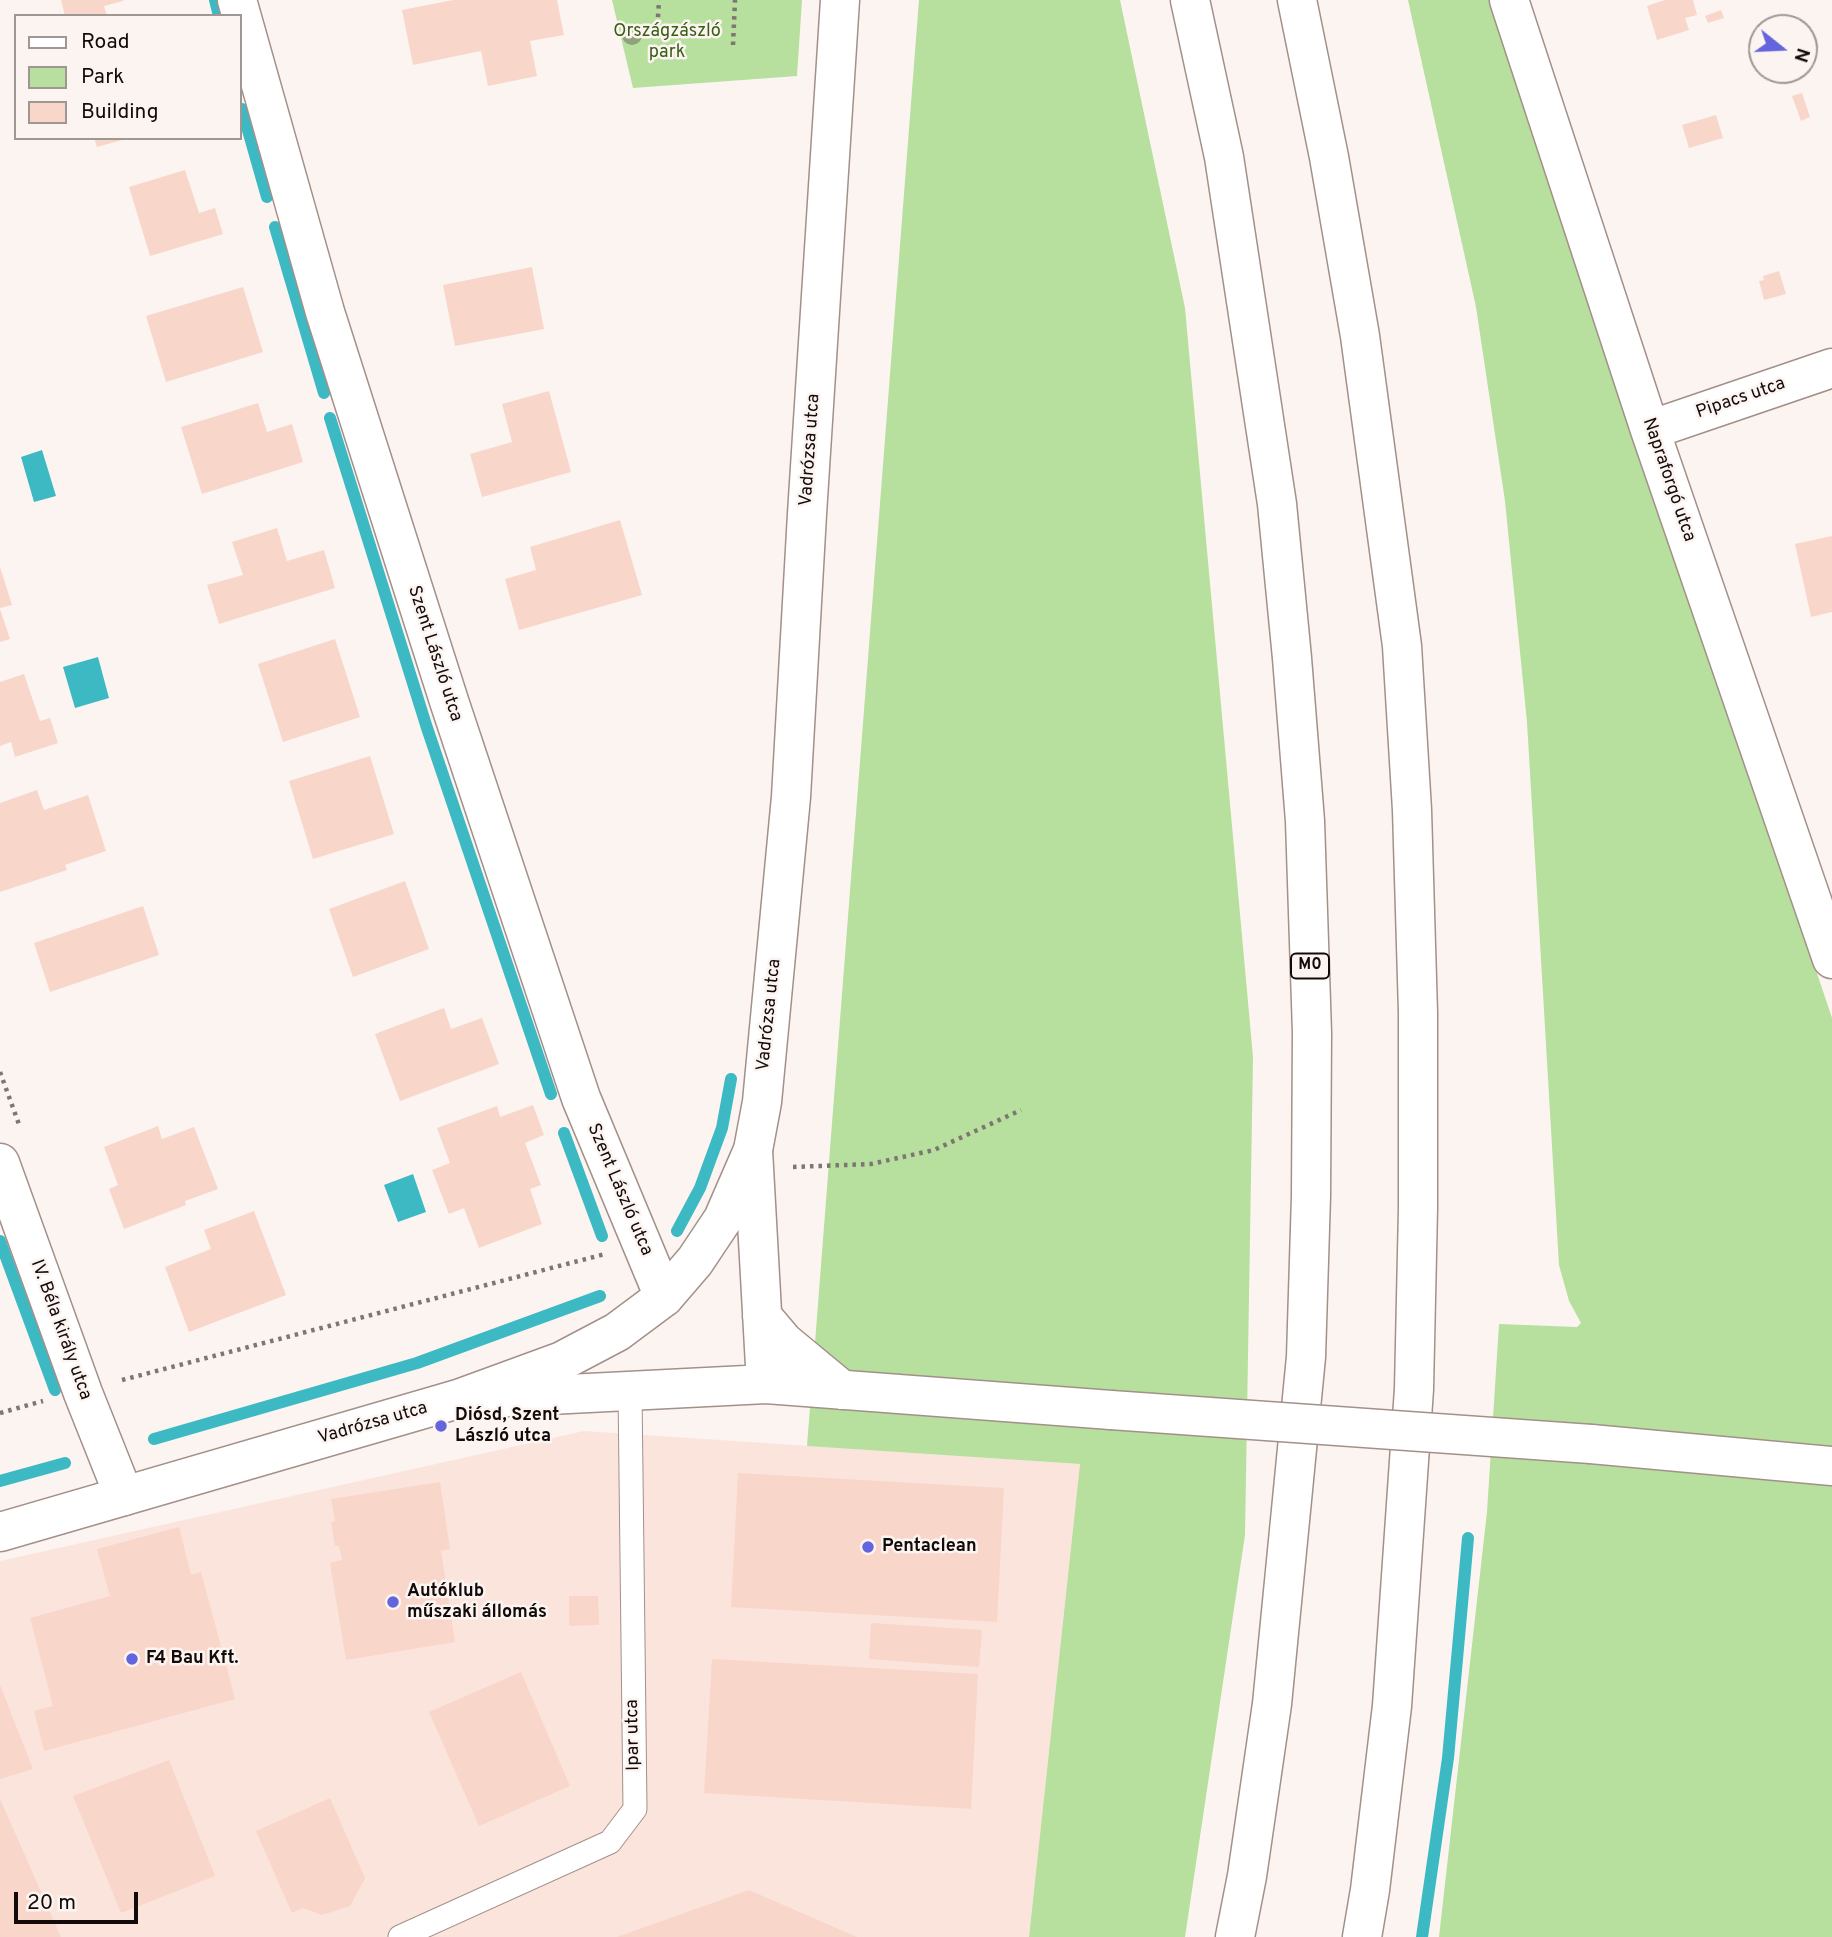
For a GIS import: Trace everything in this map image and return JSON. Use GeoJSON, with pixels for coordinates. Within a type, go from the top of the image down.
{"type":"FeatureCollection","features":[{"type":"Feature","properties":{"kind":"main road","name":"Vadrózsa utca"},"geometry":{"type":"LineString","coordinates":[[0,1532],[458,1399],[562,1361],[617,1332],[664,1297],[695,1261],[723,1219],[754,1159],[762,1102],[791,797],[840,0]]}},
{"type":"Feature","properties":{"kind":"main road","name":"M0"},"geometry":{"type":"LineString","coordinates":[[1190,0],[1224,157],[1277,504],[1305,821],[1312,1033],[1306,1357],[1272,1704],[1247,1876],[1235,1937]]}},
{"type":"Feature","properties":{"kind":"main road"},"geometry":{"type":"LineString","coordinates":[[1297,0],[1329,158],[1360,336],[1402,646],[1412,810],[1418,1013],[1414,1389],[1392,1706],[1362,1937]]}},
{"type":"Feature","properties":{"kind":"main road","name":"Napraforgó utca"},"geometry":{"type":"LineString","coordinates":[[1509,0],[1650,430],[1832,959]]}},
{"type":"Feature","properties":{"kind":"main road","name":"Szent László utca"},"geometry":{"type":"LineString","coordinates":[[242,18],[325,313],[449,701],[580,1098],[664,1297]]}},
{"type":"Feature","properties":{"kind":"main road","name":"Pipacs utca"},"geometry":{"type":"LineString","coordinates":[[1650,430],[1832,368]]}},
{"type":"Feature","properties":{"kind":"main road"},"geometry":{"type":"LineString","coordinates":[[754,1159],[766,1384]]}},
{"type":"Feature","properties":{"kind":"main road","name":"IV. Béla király utca"},"geometry":{"type":"LineString","coordinates":[[0,1163],[83,1393],[124,1496]]}},
{"type":"Feature","properties":{"kind":"main road"},"geometry":{"type":"LineString","coordinates":[[762,1316],[784,1342],[842,1390]]}},
{"type":"Feature","properties":{"kind":"main road"},"geometry":{"type":"LineString","coordinates":[[458,1399],[766,1384],[1591,1444],[1832,1466]]}},
{"type":"Feature","properties":{"kind":"lane","name":"Ipar utca"},"geometry":{"type":"LineString","coordinates":[[400,1937],[610,1842],[635,1809],[630,1391]]}},
{"type":"Feature","properties":{"kind":"path"},"geometry":{"type":"LineString","coordinates":[[657,34],[659,0]]}},
{"type":"Feature","properties":{"kind":"path"},"geometry":{"type":"LineString","coordinates":[[733,45],[735,0]]}},
{"type":"Feature","properties":{"kind":"path"},"geometry":{"type":"LineString","coordinates":[[754,1159],[870,1164],[934,1150],[1021,1110]]}},
{"type":"Feature","properties":{"kind":"path"},"geometry":{"type":"LineString","coordinates":[[0,1413],[642,1245]]}},
{"type":"Feature","properties":{"kind":"shaded area"},"geometry":{"type":"Polygon","coordinates":[[[584,1431],[1080,1464],[1029,1937],[0,1937],[0,1561],[584,1431]]]}},
{"type":"Feature","properties":{"kind":"green space","name":"Országzászló park"},"geometry":{"type":"Polygon","coordinates":[[[612,0],[802,0],[797,76],[633,88],[612,0]]]}},
{"type":"Feature","properties":{"kind":"green space"},"geometry":{"type":"Polygon","coordinates":[[[919,0],[1120,0],[1185,308],[1253,1057],[1245,1535],[1185,1937],[1029,1937],[1080,1464],[807,1446],[919,0]]]}},
{"type":"Feature","properties":{"kind":"green space"},"geometry":{"type":"Polygon","coordinates":[[[1408,0],[1490,0],[1832,1018],[1832,1937],[1439,1937],[1487,1512],[1499,1324],[1577,1327],[1581,1323],[1569,1301],[1559,1265],[1527,722],[1505,501],[1476,307],[1408,0]]]}},
{"type":"Feature","properties":{"kind":"water"},"geometry":{"type":"Polygon","coordinates":[[[42,450],[56,496],[34,502],[21,457],[42,450]]]}},
{"type":"Feature","properties":{"kind":"water"},"geometry":{"type":"Polygon","coordinates":[[[98,657],[109,698],[75,708],[63,667],[98,657]]]}},
{"type":"Feature","properties":{"kind":"water"},"geometry":{"type":"Polygon","coordinates":[[[413,1174],[426,1212],[398,1222],[384,1185],[413,1174]]]}},
{"type":"Feature","properties":{"kind":"building"},"geometry":{"type":"Polygon","coordinates":[[[61,0],[123,0],[104,6],[106,14],[64,14],[61,0]]]}},
{"type":"Feature","properties":{"kind":"building"},"geometry":{"type":"Polygon","coordinates":[[[453,0],[557,0],[564,35],[530,41],[537,76],[488,86],[481,51],[413,65],[402,10],[453,0]]]}},
{"type":"Feature","properties":{"kind":"building"},"geometry":{"type":"Polygon","coordinates":[[[1665,0],[1693,0],[1697,15],[1685,18],[1689,30],[1657,40],[1647,6],[1665,0]]]}},
{"type":"Feature","properties":{"kind":"building"},"geometry":{"type":"Polygon","coordinates":[[[1721,10],[1724,18],[1708,23],[1705,16],[1721,10]]]}},
{"type":"Feature","properties":{"kind":"building"},"geometry":{"type":"Polygon","coordinates":[[[1802,93],[1810,117],[1801,121],[1792,96],[1802,93]]]}},
{"type":"Feature","properties":{"kind":"building"},"geometry":{"type":"Polygon","coordinates":[[[1716,115],[1723,138],[1689,148],[1682,125],[1716,115]]]}},
{"type":"Feature","properties":{"kind":"building"},"geometry":{"type":"Polygon","coordinates":[[[95,140],[122,140],[97,147],[95,140]]]}},
{"type":"Feature","properties":{"kind":"building"},"geometry":{"type":"Polygon","coordinates":[[[185,170],[199,213],[215,208],[223,234],[150,256],[129,187],[185,170]]]}},
{"type":"Feature","properties":{"kind":"building"},"geometry":{"type":"Polygon","coordinates":[[[532,267],[544,329],[455,346],[443,285],[532,267]]]}},
{"type":"Feature","properties":{"kind":"building"},"geometry":{"type":"Polygon","coordinates":[[[1779,271],[1786,294],[1764,300],[1759,281],[1764,280],[1763,276],[1779,271]]]}},
{"type":"Feature","properties":{"kind":"building"},"geometry":{"type":"Polygon","coordinates":[[[243,287],[263,352],[166,382],[146,316],[243,287]]]}},
{"type":"Feature","properties":{"kind":"building"},"geometry":{"type":"Polygon","coordinates":[[[549,391],[571,472],[482,497],[470,454],[512,442],[502,404],[549,391]]]}},
{"type":"Feature","properties":{"kind":"building"},"geometry":{"type":"Polygon","coordinates":[[[258,403],[267,432],[292,424],[303,462],[202,494],[181,427],[258,403]]]}},
{"type":"Feature","properties":{"kind":"building"},"geometry":{"type":"Polygon","coordinates":[[[620,520],[642,595],[519,630],[505,579],[536,570],[530,547],[620,520]]]}},
{"type":"Feature","properties":{"kind":"building"},"geometry":{"type":"Polygon","coordinates":[[[277,528],[287,561],[324,550],[335,588],[219,624],[207,585],[243,575],[232,542],[277,528]]]}},
{"type":"Feature","properties":{"kind":"building"},"geometry":{"type":"Polygon","coordinates":[[[1832,536],[1832,612],[1811,617],[1795,544],[1832,536]]]}},
{"type":"Feature","properties":{"kind":"building"},"geometry":{"type":"Polygon","coordinates":[[[0,567],[12,605],[0,608],[0,567]]]}},
{"type":"Feature","properties":{"kind":"building"},"geometry":{"type":"Polygon","coordinates":[[[0,609],[10,639],[0,642],[0,609]]]}},
{"type":"Feature","properties":{"kind":"building"},"geometry":{"type":"Polygon","coordinates":[[[335,639],[360,717],[283,742],[258,664],[335,639]]]}},
{"type":"Feature","properties":{"kind":"building"},"geometry":{"type":"Polygon","coordinates":[[[24,674],[40,721],[50,718],[58,743],[15,757],[11,742],[0,746],[0,682],[24,674]]]}},
{"type":"Feature","properties":{"kind":"building"},"geometry":{"type":"Polygon","coordinates":[[[370,756],[394,834],[313,859],[289,781],[370,756]]]}},
{"type":"Feature","properties":{"kind":"building"},"geometry":{"type":"Polygon","coordinates":[[[37,790],[44,810],[88,795],[106,851],[65,865],[67,870],[0,892],[0,803],[37,790]]]}},
{"type":"Feature","properties":{"kind":"building"},"geometry":{"type":"Polygon","coordinates":[[[405,881],[429,949],[353,977],[329,909],[405,881]]]}},
{"type":"Feature","properties":{"kind":"building"},"geometry":{"type":"Polygon","coordinates":[[[143,906],[159,955],[50,992],[34,943],[143,906]]]}},
{"type":"Feature","properties":{"kind":"building"},"geometry":{"type":"Polygon","coordinates":[[[444,1008],[451,1029],[482,1018],[499,1064],[400,1101],[375,1034],[444,1008]]]}},
{"type":"Feature","properties":{"kind":"building"},"geometry":{"type":"Polygon","coordinates":[[[533,1105],[544,1135],[525,1143],[541,1185],[530,1189],[542,1224],[479,1248],[464,1208],[449,1214],[432,1170],[450,1163],[437,1128],[497,1106],[500,1117],[533,1105]]]}},
{"type":"Feature","properties":{"kind":"building"},"geometry":{"type":"Polygon","coordinates":[[[158,1126],[162,1139],[194,1127],[218,1189],[185,1201],[186,1205],[124,1229],[109,1189],[118,1185],[104,1147],[158,1126]]]}},
{"type":"Feature","properties":{"kind":"building"},"geometry":{"type":"Polygon","coordinates":[[[254,1211],[286,1295],[189,1332],[165,1267],[211,1249],[204,1230],[254,1211]]]}},
{"type":"Feature","properties":{"kind":"building","name":"Pentaclean"},"geometry":{"type":"Polygon","coordinates":[[[738,1473],[1004,1488],[997,1622],[731,1607],[738,1473]]]}},
{"type":"Feature","properties":{"kind":"building","name":"Autóklub műszaki állomás"},"geometry":{"type":"Polygon","coordinates":[[[440,1482],[450,1549],[441,1551],[455,1642],[346,1660],[330,1563],[342,1560],[339,1546],[335,1546],[331,1522],[335,1521],[331,1499],[440,1482]]]}},
{"type":"Feature","properties":{"kind":"building","name":"F4 Bau Kft."},"geometry":{"type":"Polygon","coordinates":[[[179,1527],[191,1575],[201,1572],[235,1699],[44,1751],[34,1711],[53,1706],[30,1618],[110,1596],[97,1549],[179,1527]]]}},
{"type":"Feature","properties":{"kind":"building"},"geometry":{"type":"Polygon","coordinates":[[[569,1596],[598,1596],[599,1625],[569,1626],[569,1596]]]}},
{"type":"Feature","properties":{"kind":"building"},"geometry":{"type":"Polygon","coordinates":[[[871,1623],[982,1630],[979,1667],[869,1659],[871,1623]]]}},
{"type":"Feature","properties":{"kind":"building"},"geometry":{"type":"Polygon","coordinates":[[[712,1659],[978,1674],[971,1809],[704,1793],[712,1659]]]}},
{"type":"Feature","properties":{"kind":"building"},"geometry":{"type":"Polygon","coordinates":[[[521,1672],[570,1786],[479,1826],[429,1712],[521,1672]]]}},
{"type":"Feature","properties":{"kind":"building"},"geometry":{"type":"Polygon","coordinates":[[[0,1685],[33,1769],[0,1779],[0,1685]]]}},
{"type":"Feature","properties":{"kind":"building"},"geometry":{"type":"Polygon","coordinates":[[[169,1760],[215,1876],[121,1913],[73,1796],[169,1760]]]}},
{"type":"Feature","properties":{"kind":"building"},"geometry":{"type":"Polygon","coordinates":[[[330,1798],[365,1878],[350,1906],[322,1915],[303,1908],[292,1913],[256,1831],[330,1798]]]}},
{"type":"Feature","properties":{"kind":"building"},"geometry":{"type":"Polygon","coordinates":[[[0,1799],[61,1937],[0,1937],[0,1799]]]}},
{"type":"Feature","properties":{"kind":"building"},"geometry":{"type":"Polygon","coordinates":[[[749,1890],[857,1937],[617,1937],[749,1890]]]}},
{"type":"Feature","properties":{"kind":"waterway"},"geometry":{"type":"LineString","coordinates":[[215,0],[218,14]]}},
{"type":"Feature","properties":{"kind":"waterway"},"geometry":{"type":"LineString","coordinates":[[242,109],[267,197]]}},
{"type":"Feature","properties":{"kind":"waterway"},"geometry":{"type":"LineString","coordinates":[[275,227],[324,393]]}},
{"type":"Feature","properties":{"kind":"waterway"},"geometry":{"type":"LineString","coordinates":[[330,418],[427,728],[551,1094]]}},
{"type":"Feature","properties":{"kind":"waterway"},"geometry":{"type":"LineString","coordinates":[[677,1231],[700,1188],[722,1128],[731,1079]]}},
{"type":"Feature","properties":{"kind":"waterway"},"geometry":{"type":"LineString","coordinates":[[564,1133],[602,1236]]}},
{"type":"Feature","properties":{"kind":"waterway"},"geometry":{"type":"LineString","coordinates":[[0,1241],[55,1390]]}},
{"type":"Feature","properties":{"kind":"waterway"},"geometry":{"type":"LineString","coordinates":[[154,1439],[417,1363],[600,1296]]}},
{"type":"Feature","properties":{"kind":"waterway"},"geometry":{"type":"LineString","coordinates":[[0,1481],[65,1463]]}},
{"type":"Feature","properties":{"kind":"waterway"},"geometry":{"type":"LineString","coordinates":[[1422,1937],[1448,1758],[1468,1538]]}},
{"type":"Feature","properties":{"kind":"place","name":"Diósd, Szent László utca"},"geometry":{"type":"Point","coordinates":[441,1426]}},
{"type":"Feature","properties":{"kind":"place","name":"Pentaclean"},"geometry":{"type":"Point","coordinates":[868,1547]}},
{"type":"Feature","properties":{"kind":"place","name":"Autóklub műszaki állomás"},"geometry":{"type":"Point","coordinates":[393,1602]}},
{"type":"Feature","properties":{"kind":"place","name":"F4 Bau Kft."},"geometry":{"type":"Point","coordinates":[132,1659]}}]}
